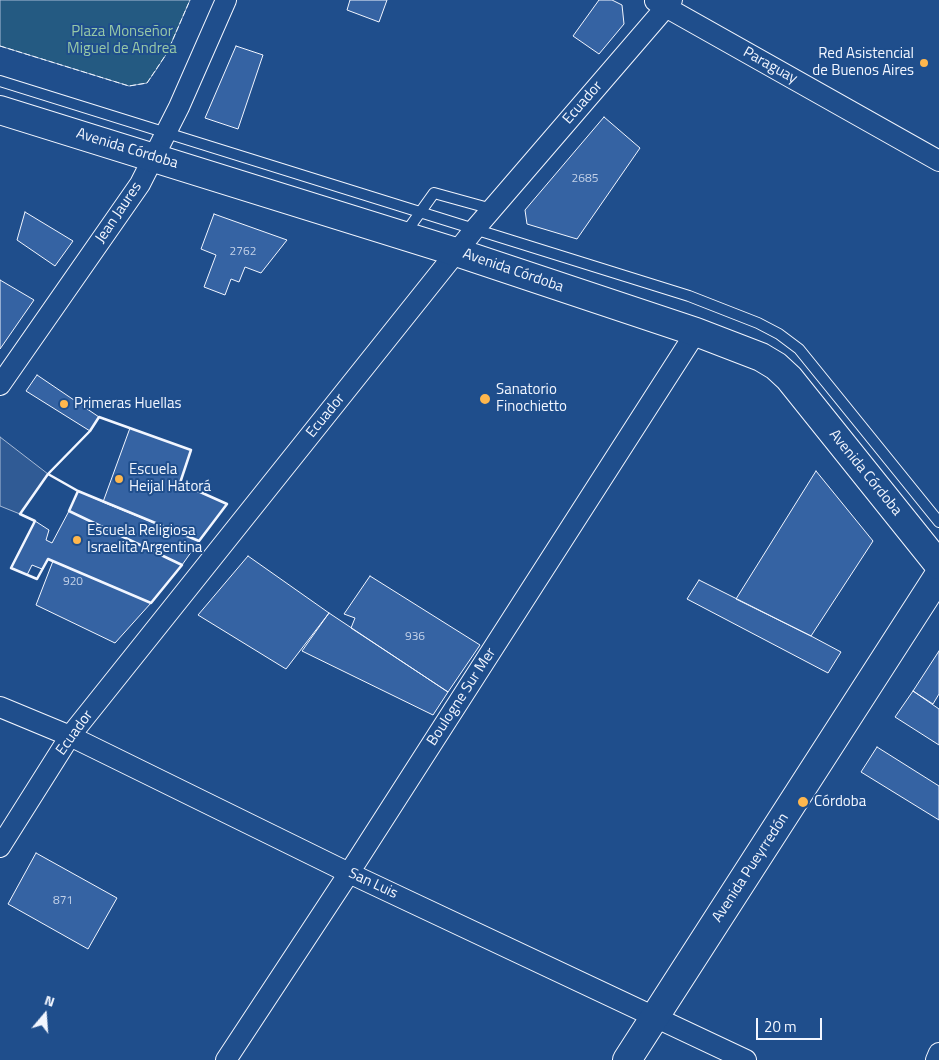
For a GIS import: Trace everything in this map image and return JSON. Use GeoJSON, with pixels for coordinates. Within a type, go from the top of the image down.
{"type":"FeatureCollection","features":[{"type":"Feature","properties":{"kind":"main road","name":"Avenida Córdoba"},"geometry":{"type":"LineString","coordinates":[[0,110],[155,157],[411,224],[456,252],[745,350],[776,366],[782,372],[939,564]]}},
{"type":"Feature","properties":{"kind":"main road","name":"Avenida Pueyrredón"},"geometry":{"type":"LineString","coordinates":[[627,1060],[939,575]]}},
{"type":"Feature","properties":{"kind":"street","name":"Jean Jaures"},"geometry":{"type":"LineString","coordinates":[[0,385],[140,184],[167,132],[226,0]]}},
{"type":"Feature","properties":{"kind":"street","name":"Paraguay"},"geometry":{"type":"LineString","coordinates":[[663,2],[939,160]]}},
{"type":"Feature","properties":{"kind":"street","name":"Ecuador"},"geometry":{"type":"LineString","coordinates":[[0,847],[70,736],[456,252],[663,2]]}},
{"type":"Feature","properties":{"kind":"street","name":"Boulogne Sur Mer"},"geometry":{"type":"LineString","coordinates":[[226,1060],[349,873],[696,332]]}},
{"type":"Feature","properties":{"kind":"street","name":"San Luis"},"geometry":{"type":"LineString","coordinates":[[0,707],[70,736],[349,873],[746,1060]]}},
{"type":"Feature","properties":{"kind":"street"},"geometry":{"type":"LineString","coordinates":[[936,1060],[939,1053]]}},
{"type":"Feature","properties":{"kind":"lane","name":"Avenida Córdoba"},"geometry":{"type":"LineString","coordinates":[[0,81],[167,132],[411,224],[474,230],[689,296],[758,322],[779,334],[799,349],[939,522]]}},
{"type":"Feature","properties":{"kind":"lane"},"geometry":{"type":"LineString","coordinates":[[411,224],[434,193],[492,209]]}},
{"type":"Feature","properties":{"kind":"green space","name":"Plaza Monseñor Miguel de Andrea"},"geometry":{"type":"Polygon","coordinates":[[[0,0],[190,0],[167,53],[147,83],[129,86],[0,46],[0,0]]]}},
{"type":"Feature","properties":{"kind":"shaded area"},"geometry":{"type":"Polygon","coordinates":[[[0,437],[48,474],[20,514],[0,506],[0,437]]]}},
{"type":"Feature","properties":{"kind":"building"},"geometry":{"type":"Polygon","coordinates":[[[350,0],[387,0],[379,22],[347,10],[350,0]]]}},
{"type":"Feature","properties":{"kind":"building"},"geometry":{"type":"Polygon","coordinates":[[[599,0],[612,0],[622,5],[624,24],[599,54],[573,36],[599,0]]]}},
{"type":"Feature","properties":{"kind":"building"},"geometry":{"type":"Polygon","coordinates":[[[236,46],[263,55],[238,129],[205,118],[236,46]]]}},
{"type":"Feature","properties":{"kind":"building"},"geometry":{"type":"Polygon","coordinates":[[[604,117],[640,148],[577,239],[527,224],[525,210],[604,117]]]}},
{"type":"Feature","properties":{"kind":"building"},"geometry":{"type":"Polygon","coordinates":[[[25,212],[73,241],[55,266],[17,240],[25,212]]]}},
{"type":"Feature","properties":{"kind":"building"},"geometry":{"type":"Polygon","coordinates":[[[214,214],[287,240],[261,273],[245,267],[239,282],[231,279],[225,295],[204,287],[216,255],[201,249],[214,214]]]}},
{"type":"Feature","properties":{"kind":"building"},"geometry":{"type":"Polygon","coordinates":[[[0,280],[34,300],[0,349],[0,280]]]}},
{"type":"Feature","properties":{"kind":"building","name":"Primeras Huellas"},"geometry":{"type":"Polygon","coordinates":[[[37,375],[99,417],[90,431],[26,391],[37,375]]]}},
{"type":"Feature","properties":{"kind":"building","name":"Escuela Heijal Hatorá"},"geometry":{"type":"Polygon","coordinates":[[[130,428],[191,450],[180,483],[227,504],[199,541],[103,502],[130,428]]]}},
{"type":"Feature","properties":{"kind":"building"},"geometry":{"type":"Polygon","coordinates":[[[816,471],[873,541],[811,636],[736,599],[816,471]]]}},
{"type":"Feature","properties":{"kind":"building"},"geometry":{"type":"Polygon","coordinates":[[[78,491],[199,541],[182,565],[69,511],[78,491]]]}},
{"type":"Feature","properties":{"kind":"building","name":"Escuela Religiosa Israelita Argentina"},"geometry":{"type":"Polygon","coordinates":[[[69,511],[182,565],[151,603],[48,559],[42,569],[32,565],[27,575],[11,568],[35,521],[49,530],[46,540],[52,543],[69,511]]]}},
{"type":"Feature","properties":{"kind":"building"},"geometry":{"type":"Polygon","coordinates":[[[248,556],[329,613],[286,669],[198,615],[248,556]]]}},
{"type":"Feature","properties":{"kind":"building"},"geometry":{"type":"Polygon","coordinates":[[[53,561],[151,603],[115,643],[36,605],[53,561]]]}},
{"type":"Feature","properties":{"kind":"building"},"geometry":{"type":"Polygon","coordinates":[[[370,576],[480,645],[448,692],[351,628],[355,618],[344,614],[370,576]]]}},
{"type":"Feature","properties":{"kind":"building"},"geometry":{"type":"Polygon","coordinates":[[[699,580],[841,652],[828,673],[687,599],[699,580]]]}},
{"type":"Feature","properties":{"kind":"building"},"geometry":{"type":"Polygon","coordinates":[[[329,613],[448,692],[433,715],[302,651],[329,613]]]}},
{"type":"Feature","properties":{"kind":"building"},"geometry":{"type":"Polygon","coordinates":[[[939,651],[939,694],[933,704],[913,691],[939,651]]]}},
{"type":"Feature","properties":{"kind":"building"},"geometry":{"type":"Polygon","coordinates":[[[913,691],[939,709],[939,745],[895,717],[913,691]]]}},
{"type":"Feature","properties":{"kind":"building"},"geometry":{"type":"Polygon","coordinates":[[[877,747],[939,786],[939,820],[861,772],[877,747]]]}},
{"type":"Feature","properties":{"kind":"building"},"geometry":{"type":"Polygon","coordinates":[[[36,853],[117,898],[88,949],[8,904],[36,853]]]}},
{"type":"Feature","properties":{"kind":"fence"},"geometry":{"type":"LineString","coordinates":[[0,46],[129,86],[147,83],[167,53],[190,0]]}},
{"type":"Feature","properties":{"kind":"wall"},"geometry":{"type":"LineString","coordinates":[[99,417],[191,450],[180,483],[227,504],[199,541],[78,491],[48,474],[90,431],[99,417]]}},
{"type":"Feature","properties":{"kind":"wall"},"geometry":{"type":"LineString","coordinates":[[48,474],[78,491],[69,511],[182,565],[151,603],[48,559],[37,579],[11,568],[35,521],[20,514],[48,474]]}},
{"type":"Feature","properties":{"kind":"place","name":"Red Asistencial de Buenos Aires"},"geometry":{"type":"Point","coordinates":[924,63]}},
{"type":"Feature","properties":{"kind":"place","name":"Sanatorio Finochietto"},"geometry":{"type":"Point","coordinates":[485,399]}},
{"type":"Feature","properties":{"kind":"place","name":"Primeras Huellas"},"geometry":{"type":"Point","coordinates":[64,404]}},
{"type":"Feature","properties":{"kind":"place","name":"Escuela Heijal Hatorá"},"geometry":{"type":"Point","coordinates":[119,479]}},
{"type":"Feature","properties":{"kind":"place","name":"Escuela Religiosa Israelita Argentina"},"geometry":{"type":"Point","coordinates":[77,540]}},
{"type":"Feature","properties":{"kind":"place","name":"Córdoba"},"geometry":{"type":"Point","coordinates":[803,802]}}]}
